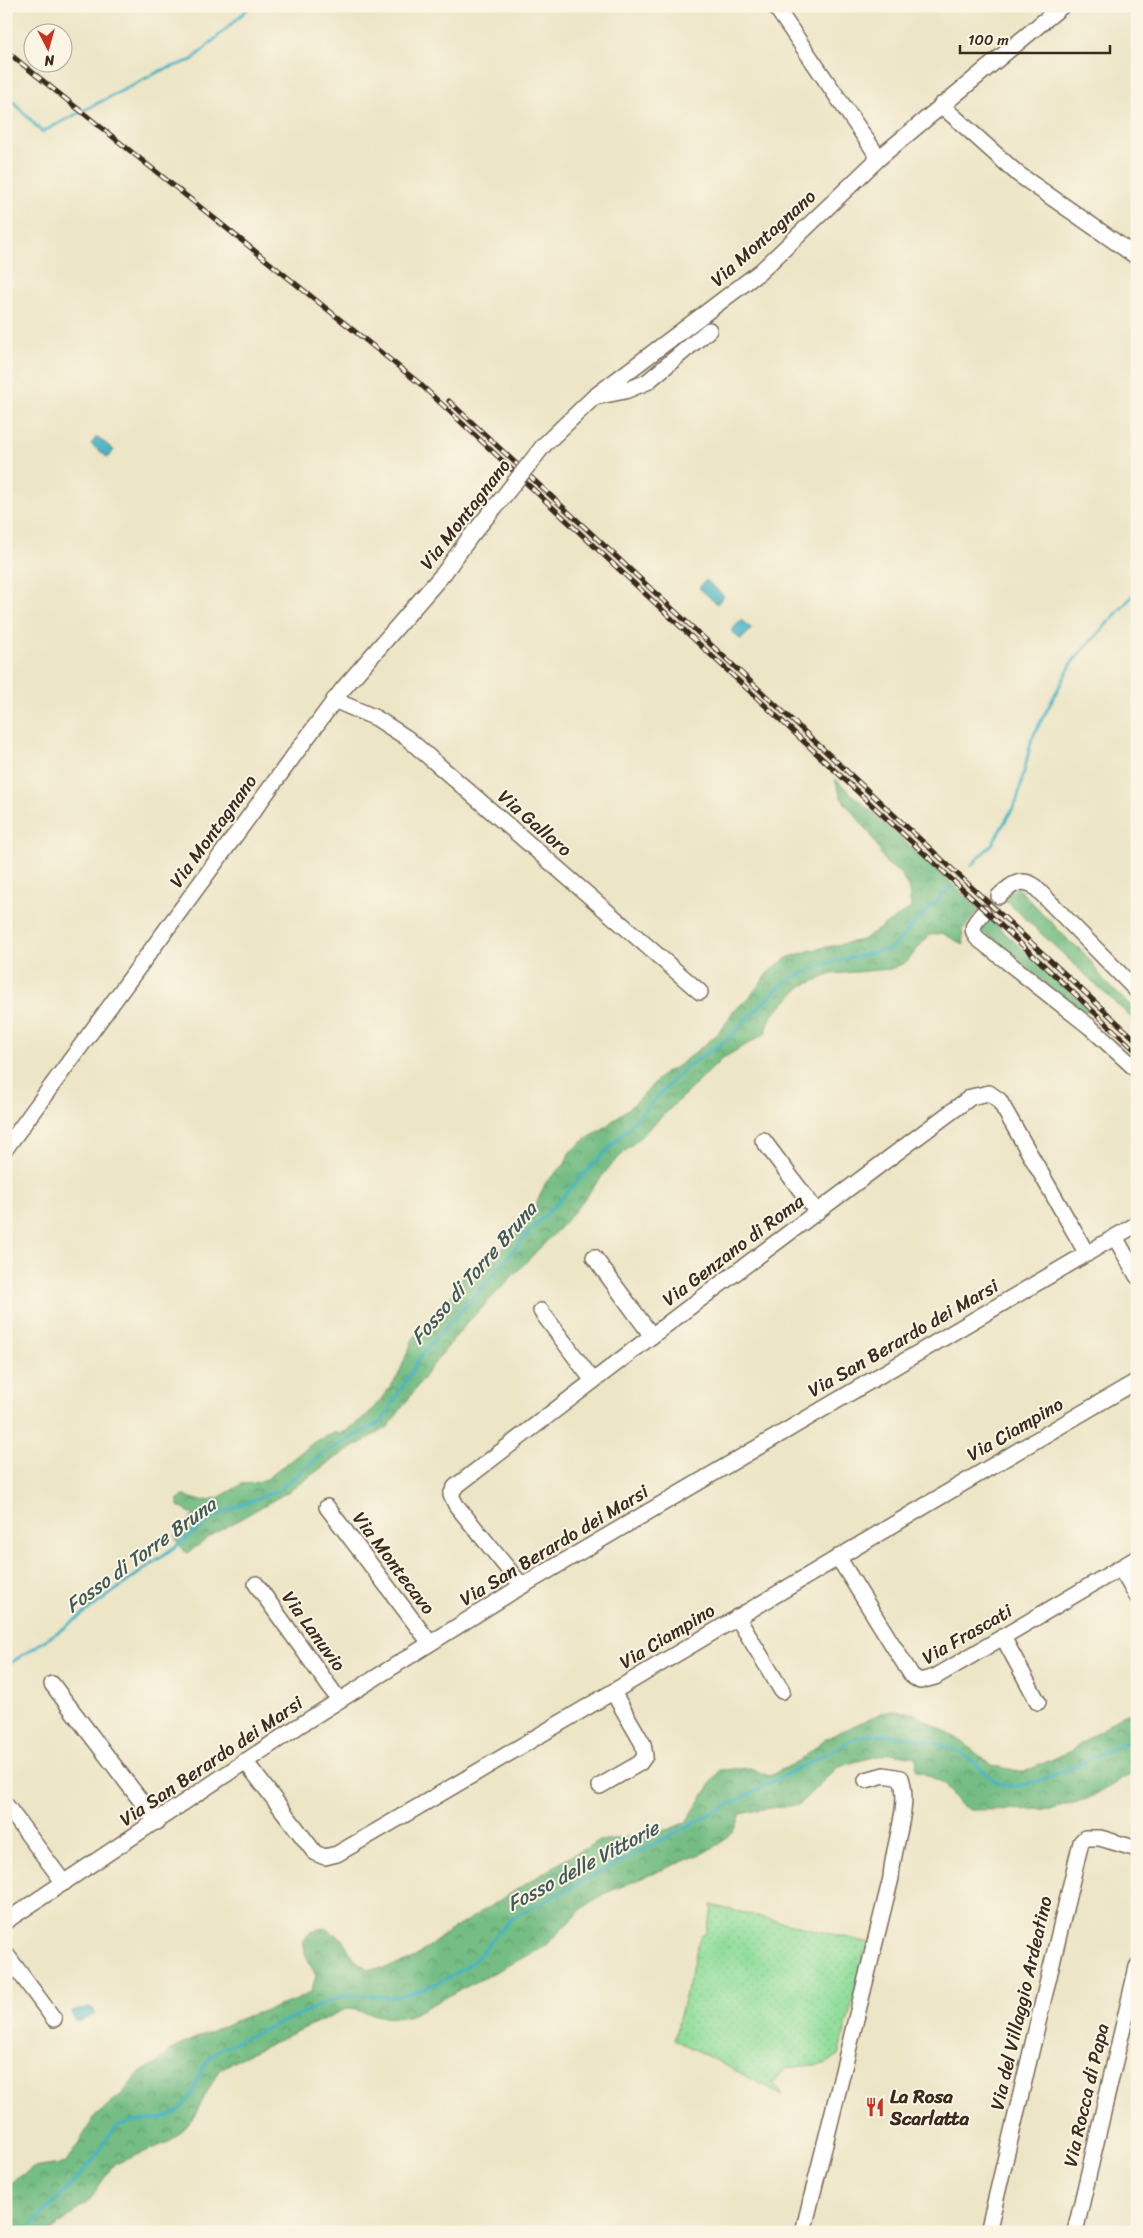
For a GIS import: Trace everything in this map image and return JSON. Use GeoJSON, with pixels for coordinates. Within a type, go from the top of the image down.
{"type":"FeatureCollection","features":[{"type":"Feature","properties":{"kind":"street"},"geometry":{"type":"LineString","coordinates":[[775,6],[879,158]]}},
{"type":"Feature","properties":{"kind":"street","name":"Via Montagnano"},"geometry":{"type":"LineString","coordinates":[[6,1148],[334,700],[358,670],[444,574],[470,537],[544,445],[594,397],[761,271],[879,158],[940,105],[1062,6]]}},
{"type":"Feature","properties":{"kind":"street"},"geometry":{"type":"LineString","coordinates":[[940,105],[1027,181],[1137,257]]}},
{"type":"Feature","properties":{"kind":"street"},"geometry":{"type":"LineString","coordinates":[[594,397],[625,391],[647,382],[709,330]]}},
{"type":"Feature","properties":{"kind":"street","name":"Via Galloro"},"geometry":{"type":"LineString","coordinates":[[334,700],[376,718],[403,736],[700,992]]}},
{"type":"Feature","properties":{"kind":"street"},"geometry":{"type":"LineString","coordinates":[[999,896],[1016,883],[1024,882],[1033,885],[1137,991]]}},
{"type":"Feature","properties":{"kind":"street"},"geometry":{"type":"LineString","coordinates":[[983,913],[973,926],[975,936],[1090,1027],[1137,1070]]}},
{"type":"Feature","properties":{"kind":"street","name":"Via Genzano di Roma"},"geometry":{"type":"LineString","coordinates":[[522,1586],[459,1510],[452,1498],[452,1491],[457,1485],[965,1101],[977,1094],[989,1093],[999,1100],[1086,1254]]}},
{"type":"Feature","properties":{"kind":"street"},"geometry":{"type":"LineString","coordinates":[[763,1140],[817,1212]]}},
{"type":"Feature","properties":{"kind":"street","name":"Via San Berardo dei Marsi"},"geometry":{"type":"LineString","coordinates":[[6,1922],[245,1761],[522,1586],[1137,1224]]}},
{"type":"Feature","properties":{"kind":"street"},"geometry":{"type":"LineString","coordinates":[[1116,1237],[1137,1276]]}},
{"type":"Feature","properties":{"kind":"street"},"geometry":{"type":"LineString","coordinates":[[594,1257],[652,1336]]}},
{"type":"Feature","properties":{"kind":"street"},"geometry":{"type":"LineString","coordinates":[[541,1311],[593,1381]]}},
{"type":"Feature","properties":{"kind":"street","name":"Via Ciampino"},"geometry":{"type":"LineString","coordinates":[[245,1761],[312,1850],[321,1856],[329,1857],[337,1854],[468,1779],[737,1617],[1137,1381]]}},
{"type":"Feature","properties":{"kind":"street","name":"Via Montecavo"},"geometry":{"type":"LineString","coordinates":[[327,1508],[430,1644]]}},
{"type":"Feature","properties":{"kind":"street","name":"Via Frascati"},"geometry":{"type":"LineString","coordinates":[[838,1557],[909,1672],[916,1680],[923,1681],[931,1679],[1137,1558]]}},
{"type":"Feature","properties":{"kind":"street"},"geometry":{"type":"LineString","coordinates":[[1120,1568],[1137,1596]]}},
{"type":"Feature","properties":{"kind":"street","name":"Via Lanuvio"},"geometry":{"type":"LineString","coordinates":[[256,1584],[339,1700]]}},
{"type":"Feature","properties":{"kind":"street"},"geometry":{"type":"LineString","coordinates":[[737,1617],[782,1691]]}},
{"type":"Feature","properties":{"kind":"street"},"geometry":{"type":"LineString","coordinates":[[1003,1637],[1038,1702]]}},
{"type":"Feature","properties":{"kind":"street"},"geometry":{"type":"LineString","coordinates":[[52,1684],[157,1822]]}},
{"type":"Feature","properties":{"kind":"street"},"geometry":{"type":"LineString","coordinates":[[600,1786],[640,1763],[645,1756],[643,1744],[613,1692]]}},
{"type":"Feature","properties":{"kind":"street"},"geometry":{"type":"LineString","coordinates":[[803,2232],[891,1878],[891,1860],[904,1799],[901,1778],[884,1775],[866,1780]]}},
{"type":"Feature","properties":{"kind":"street"},"geometry":{"type":"LineString","coordinates":[[6,1805],[64,1883]]}},
{"type":"Feature","properties":{"kind":"street","name":"Via del Villaggio Ardeatino"},"geometry":{"type":"LineString","coordinates":[[988,2232],[1081,1842],[1085,1838],[1095,1838],[1137,1849]]}},
{"type":"Feature","properties":{"kind":"street"},"geometry":{"type":"LineString","coordinates":[[6,1954],[54,2019]]}},
{"type":"Feature","properties":{"kind":"street","name":"Via Rocca di Papa"},"geometry":{"type":"LineString","coordinates":[[1075,2232],[1137,1967]]}},
{"type":"Feature","properties":{"kind":"green space"},"geometry":{"type":"Polygon","coordinates":[[[835,779],[980,909],[962,930],[964,945],[942,933],[930,935],[907,962],[890,969],[832,974],[802,986],[772,1015],[765,1034],[723,1058],[611,1165],[568,1219],[466,1324],[432,1366],[388,1427],[332,1460],[291,1490],[212,1535],[188,1553],[183,1550],[175,1535],[194,1515],[178,1506],[178,1499],[184,1496],[202,1501],[218,1498],[242,1484],[267,1479],[314,1442],[333,1433],[345,1432],[368,1414],[398,1376],[413,1339],[456,1290],[465,1272],[480,1266],[498,1253],[532,1214],[546,1182],[565,1164],[569,1153],[634,1104],[664,1073],[675,1068],[713,1038],[727,1022],[733,1011],[748,999],[771,970],[787,958],[812,950],[862,940],[911,908],[909,890],[901,874],[886,863],[871,835],[841,798],[835,779]]]}},
{"type":"Feature","properties":{"kind":"green space"},"geometry":{"type":"Polygon","coordinates":[[[1017,887],[1071,943],[1081,950],[1109,985],[1137,1011],[1137,1023],[1003,898],[1017,887]]]}},
{"type":"Feature","properties":{"kind":"green space"},"geometry":{"type":"Polygon","coordinates":[[[986,916],[1091,1011],[1085,1011],[1076,1007],[1057,994],[1025,966],[1021,959],[978,929],[986,916]]]}},
{"type":"Feature","properties":{"kind":"green space"},"geometry":{"type":"Polygon","coordinates":[[[1137,1710],[1137,1771],[1087,1799],[1053,1809],[970,1810],[959,1804],[944,1783],[916,1770],[917,1757],[890,1753],[839,1766],[798,1805],[762,1809],[741,1814],[736,1827],[721,1843],[703,1853],[603,1894],[582,1909],[544,1947],[411,2015],[394,2018],[346,2009],[242,2057],[219,2070],[191,2122],[171,2141],[113,2165],[89,2201],[50,2232],[10,2232],[10,2183],[33,2168],[66,2163],[96,2115],[123,2093],[140,2072],[154,2066],[169,2051],[189,2041],[242,2018],[297,2000],[311,1992],[316,1976],[305,1953],[303,1940],[311,1931],[324,1928],[343,1939],[353,1959],[368,1969],[386,1968],[411,1960],[447,1933],[571,1856],[599,1841],[648,1834],[670,1829],[686,1822],[720,1770],[750,1768],[769,1776],[798,1762],[825,1739],[886,1711],[911,1712],[960,1740],[991,1765],[1024,1772],[1071,1751],[1122,1715],[1137,1710]]]}},
{"type":"Feature","properties":{"kind":"green space"},"geometry":{"type":"Polygon","coordinates":[[[711,1905],[870,1943],[865,1951],[839,2055],[824,2064],[786,2068],[773,2084],[783,2095],[674,2039],[700,1937],[706,1933],[712,1909],[711,1905]]]}},
{"type":"Feature","properties":{"kind":"water"},"geometry":{"type":"Polygon","coordinates":[[[97,437],[114,450],[108,458],[91,444],[97,437]]]}},
{"type":"Feature","properties":{"kind":"water"},"geometry":{"type":"Polygon","coordinates":[[[706,580],[724,596],[717,604],[699,588],[706,580]]]}},
{"type":"Feature","properties":{"kind":"water"},"geometry":{"type":"Polygon","coordinates":[[[741,620],[752,629],[741,640],[731,631],[741,620]]]}},
{"type":"Feature","properties":{"kind":"water"},"geometry":{"type":"Polygon","coordinates":[[[89,2007],[93,2009],[95,2014],[79,2022],[75,2021],[72,2012],[89,2007]]]}},
{"type":"Feature","properties":{"kind":"waterway"},"geometry":{"type":"LineString","coordinates":[[6,94],[42,132],[160,71],[192,60],[251,6]]}},
{"type":"Feature","properties":{"kind":"waterway","name":"Fosso di Torre Bruna"},"geometry":{"type":"LineString","coordinates":[[971,866],[992,844],[1017,801],[1032,738],[1073,661],[1137,591]]}},
{"type":"Feature","properties":{"kind":"waterway","name":"Fosso di Torre Bruna"},"geometry":{"type":"LineString","coordinates":[[6,1666],[64,1628],[221,1513],[279,1490],[324,1453],[382,1421],[422,1354],[531,1230],[686,1067],[724,1042],[785,982],[824,964],[890,949],[952,886]]}},
{"type":"Feature","properties":{"kind":"waterway","name":"Fosso delle Vittorie"},"geometry":{"type":"LineString","coordinates":[[26,2232],[88,2166],[115,2129],[126,2123],[164,2118],[178,2111],[190,2097],[206,2064],[220,2049],[339,1997],[352,1995],[398,1996],[440,1982],[467,1966],[481,1954],[504,1926],[518,1915],[854,1739],[880,1735],[928,1741],[957,1751],[973,1761],[992,1779],[1003,1785],[1010,1786],[1022,1785],[1055,1775],[1137,1737]]}},
{"type":"Feature","properties":{"kind":"tunnel"},"geometry":{"type":"LineString","coordinates":[[983,913],[999,896]]}},
{"type":"Feature","properties":{"kind":"railway"},"geometry":{"type":"LineString","coordinates":[[6,51],[419,383],[1137,1052]]}},
{"type":"Feature","properties":{"kind":"railway"},"geometry":{"type":"LineString","coordinates":[[449,401],[1137,1041]]}},
{"type":"Feature","properties":{"kind":"place","name":"La Rosa Scarlatta"},"geometry":{"type":"Point","coordinates":[875,2107]}}]}
